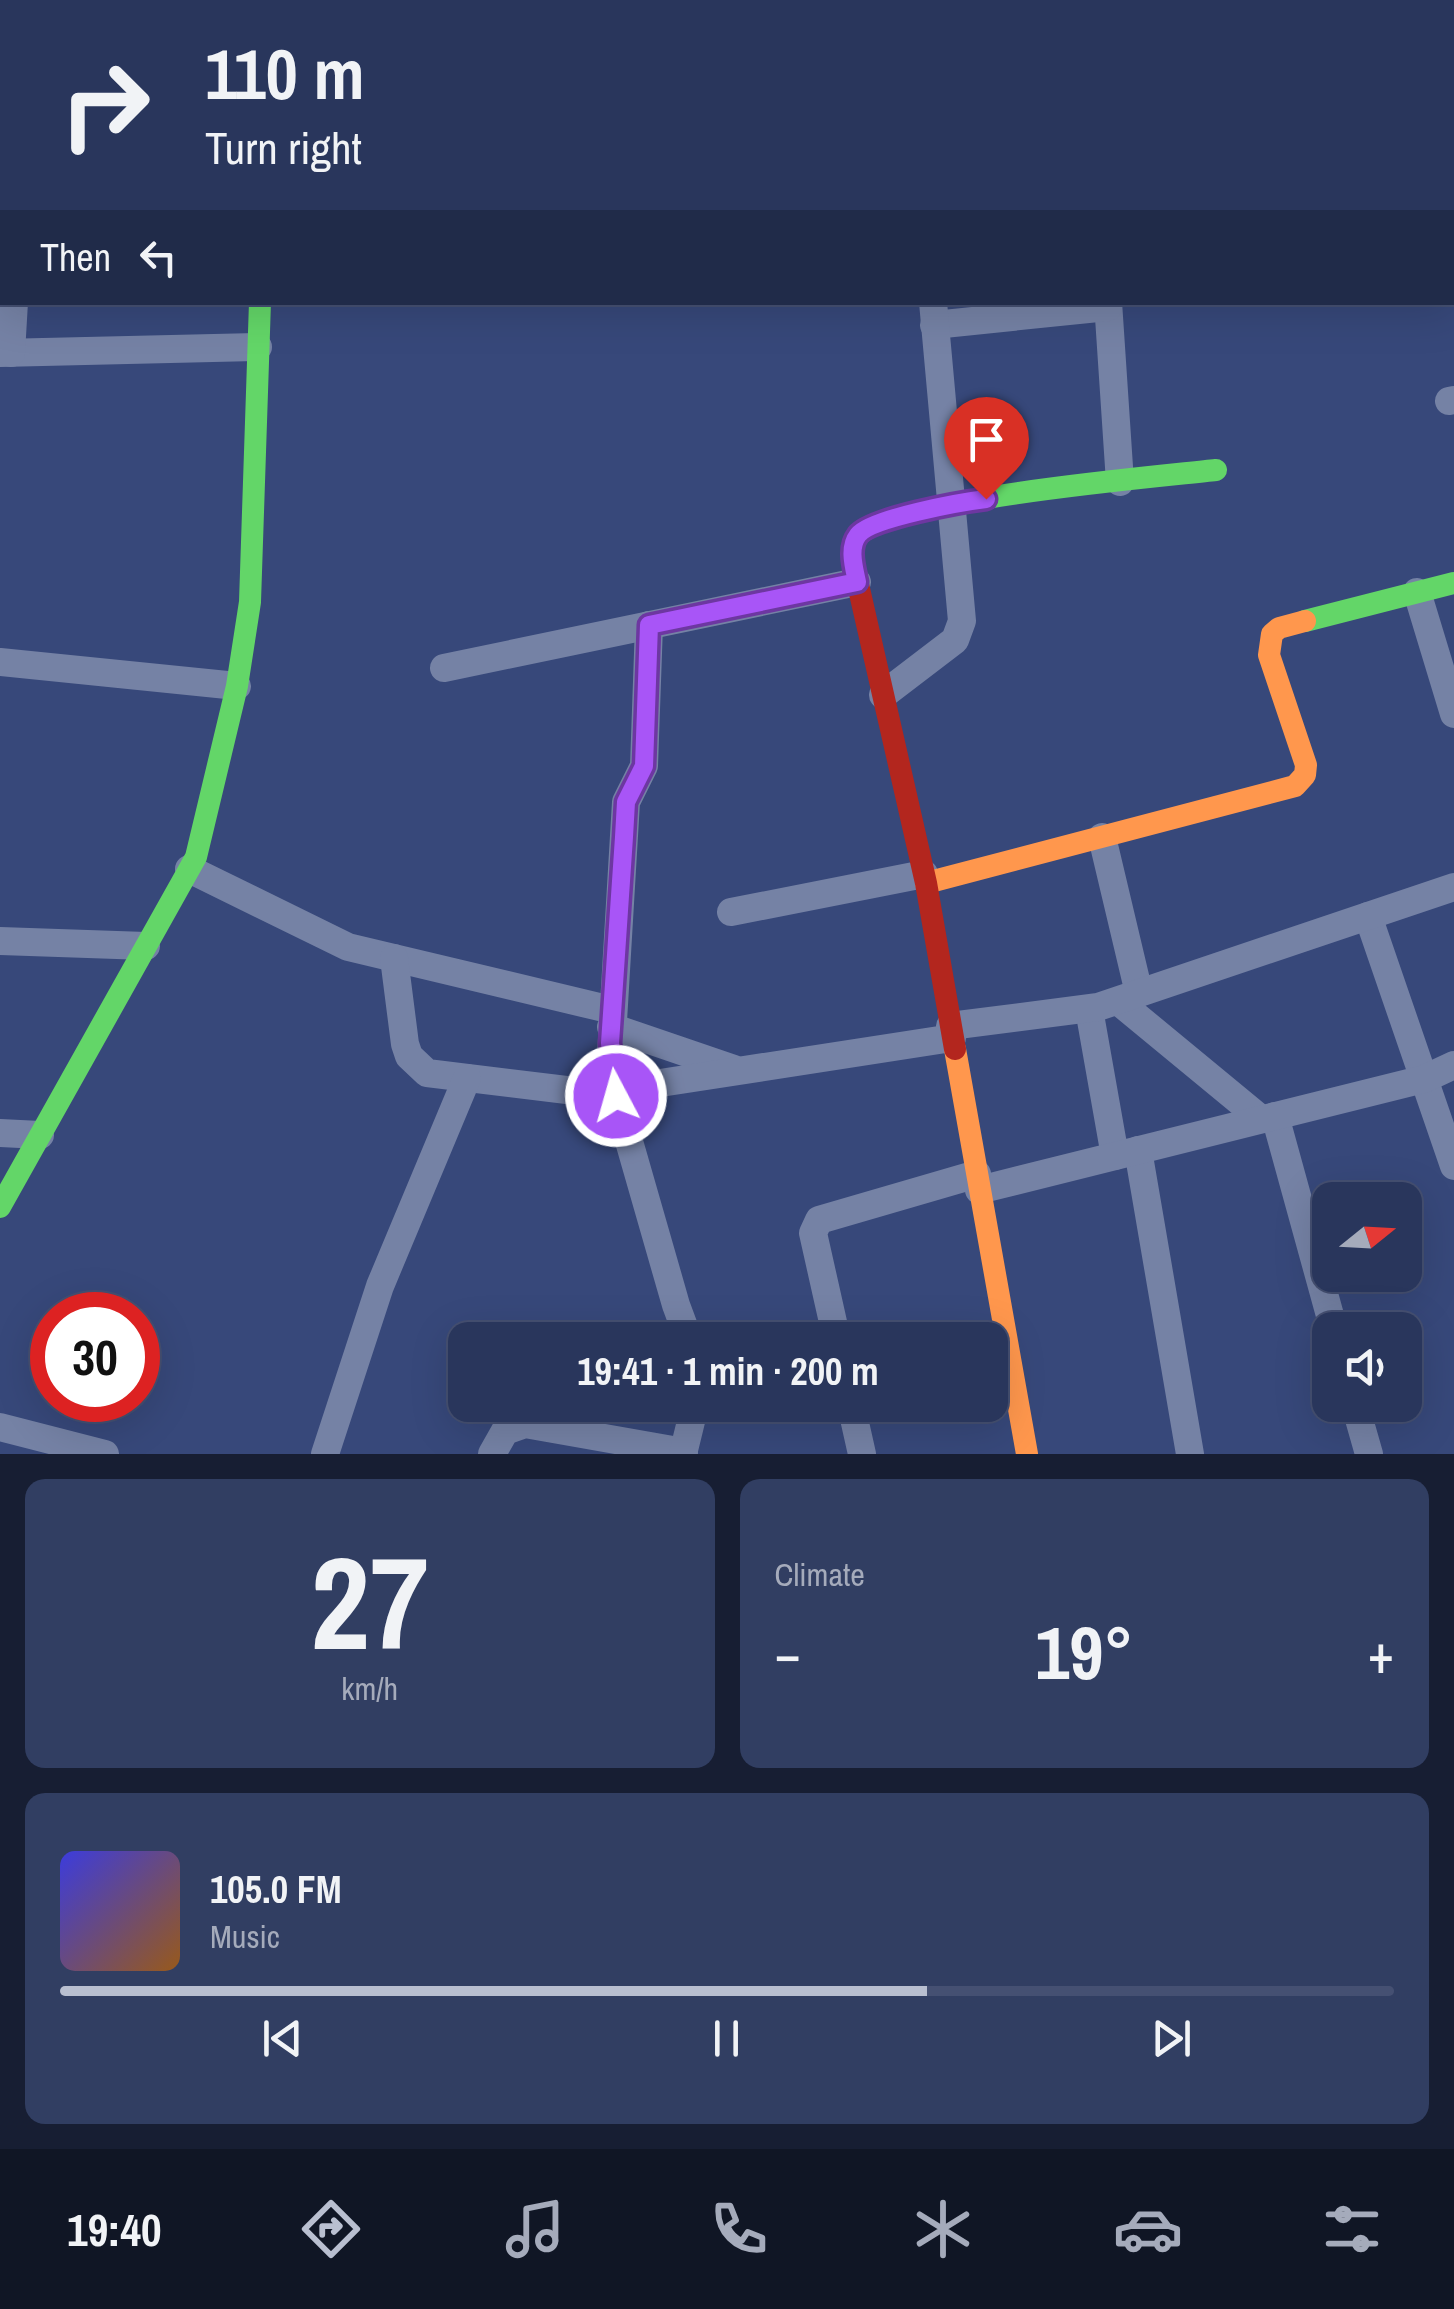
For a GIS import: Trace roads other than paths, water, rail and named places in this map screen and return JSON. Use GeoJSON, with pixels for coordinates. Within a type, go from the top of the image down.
{"type":"FeatureCollection","features":[{"type":"Feature","properties":{"kind":"street"},"geometry":{"type":"LineString","coordinates":[[13,305],[5,353],[258,348]]}},
{"type":"Feature","properties":{"kind":"street"},"geometry":{"type":"LineString","coordinates":[[0,1207],[196,857],[237,686],[250,602],[260,305]]}},
{"type":"Feature","properties":{"kind":"street"},"geometry":{"type":"LineString","coordinates":[[883,695],[947,647],[960,631],[962,621],[933,314],[1108,305],[1118,467]]}},
{"type":"Feature","properties":{"kind":"street"},"geometry":{"type":"LineString","coordinates":[[1027,1454],[925,879],[852,549],[857,536],[869,526],[951,495],[1118,467],[1216,470]]}},
{"type":"Feature","properties":{"kind":"street"},"geometry":{"type":"LineString","coordinates":[[444,668],[857,582]]}},
{"type":"Feature","properties":{"kind":"street"},"geometry":{"type":"LineString","coordinates":[[731,912],[925,879],[1295,786],[1306,765],[1268,655],[1272,634],[1279,628],[1454,583]]}},
{"type":"Feature","properties":{"kind":"street"},"geometry":{"type":"LineString","coordinates":[[1417,592],[1454,714]]}},
{"type":"Feature","properties":{"kind":"street"},"geometry":{"type":"LineString","coordinates":[[649,625],[644,766],[626,802],[612,1019],[616,1093],[682,1322]]}},
{"type":"Feature","properties":{"kind":"street"},"geometry":{"type":"LineString","coordinates":[[0,662],[237,686]]}},
{"type":"Feature","properties":{"kind":"street"},"geometry":{"type":"LineString","coordinates":[[1102,837],[1128,997],[1268,1118],[1328,1312]]}},
{"type":"Feature","properties":{"kind":"street"},"geometry":{"type":"LineString","coordinates":[[189,869],[348,947],[612,1019],[740,1070]]}},
{"type":"Feature","properties":{"kind":"street"},"geometry":{"type":"LineString","coordinates":[[394,958],[409,1056],[428,1073],[616,1093],[1089,1009],[1454,887]]}},
{"type":"Feature","properties":{"kind":"street"},"geometry":{"type":"LineString","coordinates":[[1368,916],[1454,1166]]}},
{"type":"Feature","properties":{"kind":"street"},"geometry":{"type":"LineString","coordinates":[[0,941],[146,946]]}},
{"type":"Feature","properties":{"kind":"street"},"geometry":{"type":"LineString","coordinates":[[1089,1009],[1127,1153],[1190,1454]]}},
{"type":"Feature","properties":{"kind":"street"},"geometry":{"type":"LineString","coordinates":[[833,1322],[813,1233],[819,1220],[978,1182],[1127,1153],[1424,1078],[1454,1065]]}},
{"type":"Feature","properties":{"kind":"street"},"geometry":{"type":"LineString","coordinates":[[325,1454],[380,1286],[467,1078]]}},
{"type":"Feature","properties":{"kind":"street"},"geometry":{"type":"LineString","coordinates":[[0,1133],[40,1134]]}},
{"type":"Feature","properties":{"kind":"street"},"geometry":{"type":"LineString","coordinates":[[492,1454],[505,1431],[526,1424],[684,1453],[691,1422]]}},
{"type":"Feature","properties":{"kind":"street"},"geometry":{"type":"LineString","coordinates":[[855,1422],[862,1454]]}},
{"type":"Feature","properties":{"kind":"street"},"geometry":{"type":"LineString","coordinates":[[1360,1422],[1369,1454]]}},
{"type":"Feature","properties":{"kind":"street"},"geometry":{"type":"LineString","coordinates":[[0,1428],[105,1454]]}}]}
